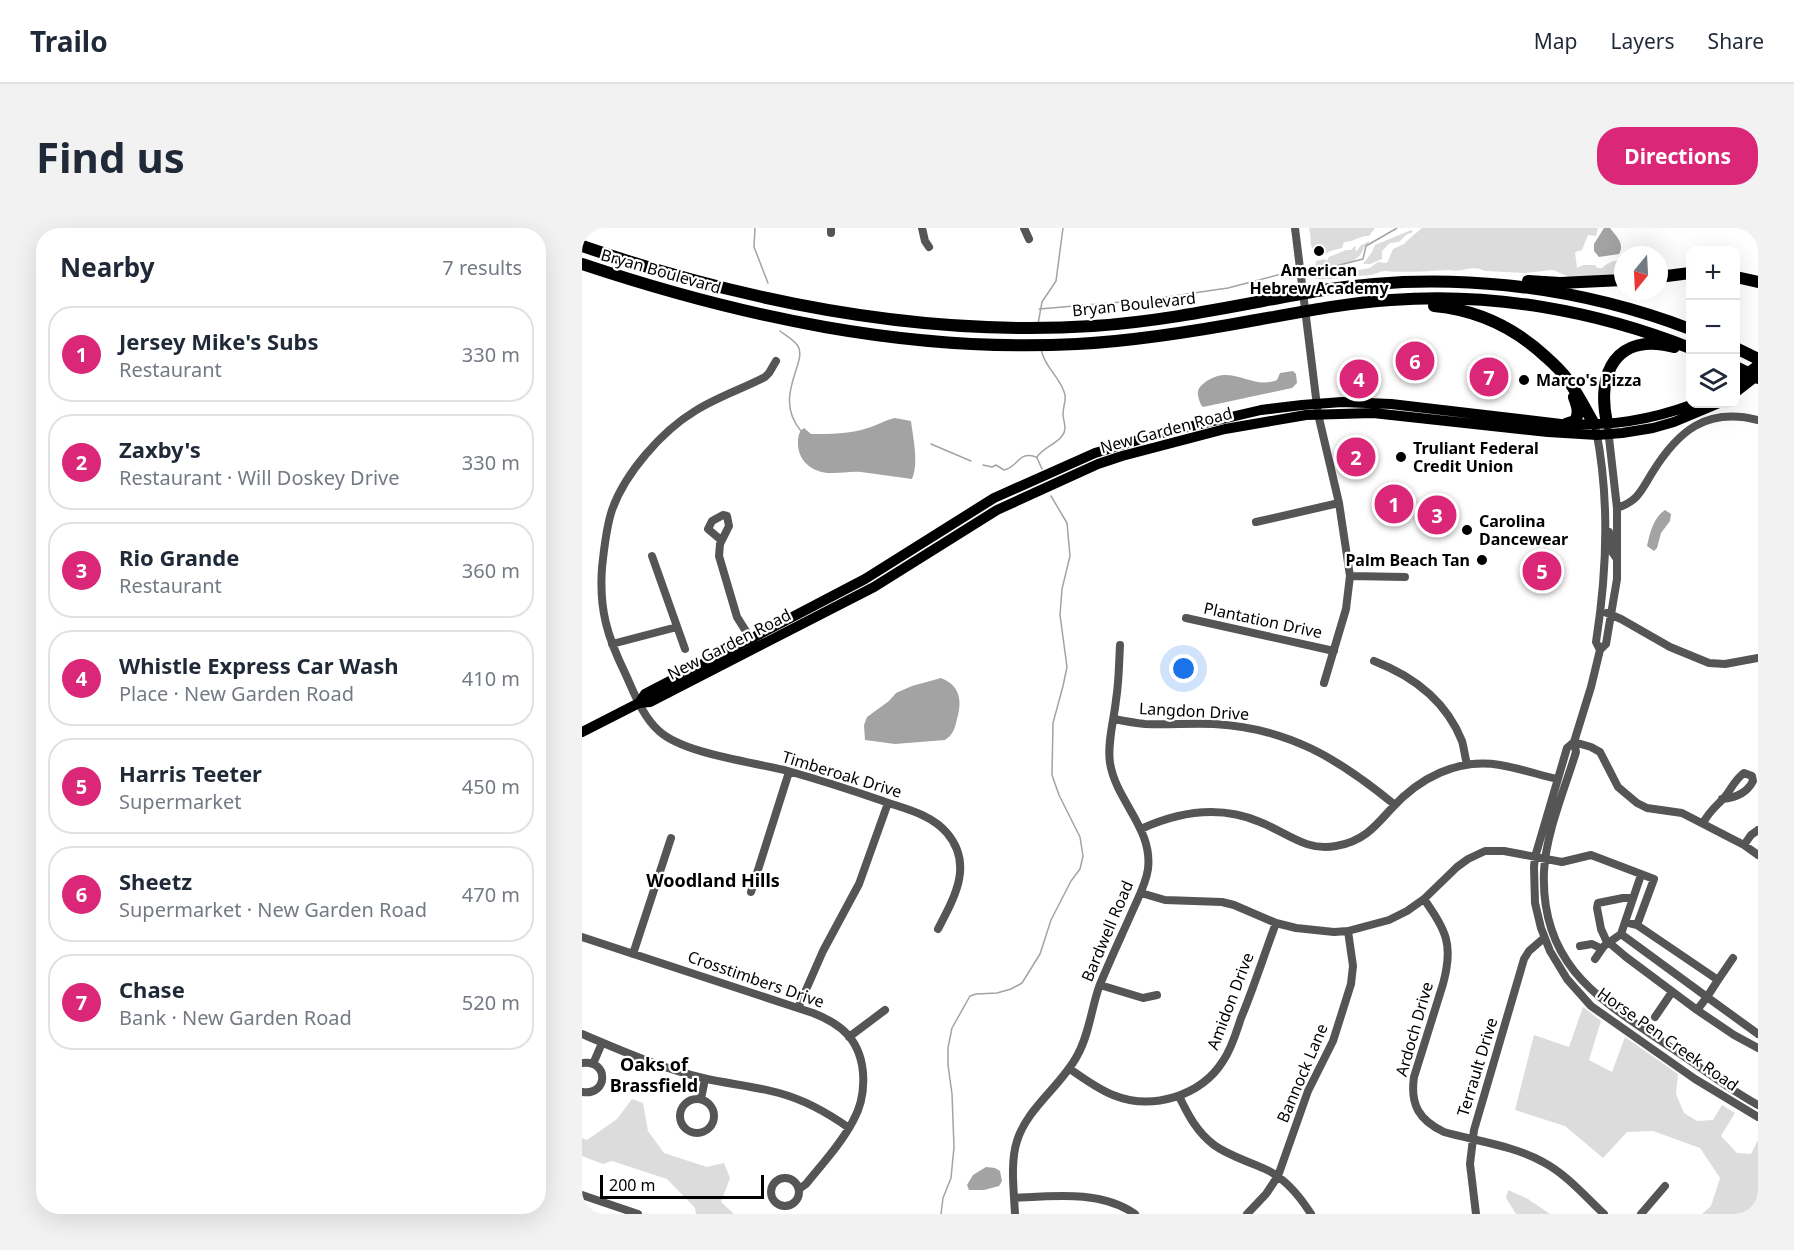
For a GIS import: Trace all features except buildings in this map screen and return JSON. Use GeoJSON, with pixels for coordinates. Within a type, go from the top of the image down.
{"type":"FeatureCollection","features":[{"type":"Feature","properties":{"kind":"highway","name":"Bryan Boulevard"},"geometry":{"type":"LineString","coordinates":[[583,246],[655,270],[805,306],[886,319],[955,325],[1056,328],[1097,326],[1183,316],[1317,291],[1386,284],[1439,282],[1509,285],[1560,293],[1623,307],[1686,328]]}},
{"type":"Feature","properties":{"kind":"highway","name":"Bryan Boulevard"},"geometry":{"type":"LineString","coordinates":[[582,264],[689,297],[780,319],[891,336],[971,343],[1064,345],[1112,342],[1170,335],[1349,304],[1421,299],[1512,303],[1562,311],[1611,321],[1686,346]]}},
{"type":"Feature","properties":{"kind":"highway"},"geometry":{"type":"LineString","coordinates":[[1668,276],[1686,274]]}},
{"type":"Feature","properties":{"kind":"highway"},"geometry":{"type":"LineString","coordinates":[[1740,278],[1758,282]]}},
{"type":"Feature","properties":{"kind":"highway"},"geometry":{"type":"LineString","coordinates":[[1439,282],[1491,280],[1560,283],[1614,280]]}},
{"type":"Feature","properties":{"kind":"highway"},"geometry":{"type":"LineString","coordinates":[[1349,304],[1425,305],[1454,308],[1479,314],[1507,327],[1552,362],[1602,429]]}},
{"type":"Feature","properties":{"kind":"highway"},"geometry":{"type":"LineString","coordinates":[[1602,429],[1607,373],[1618,356],[1631,348],[1648,344],[1668,345],[1686,352]]}},
{"type":"Feature","properties":{"kind":"highway"},"geometry":{"type":"LineString","coordinates":[[1740,350],[1758,359]]}},
{"type":"Feature","properties":{"kind":"highway"},"geometry":{"type":"LineString","coordinates":[[1740,369],[1758,376]]}},
{"type":"Feature","properties":{"kind":"highway"},"geometry":{"type":"LineString","coordinates":[[1566,424],[1575,421],[1578,415],[1571,385]]}},
{"type":"Feature","properties":{"kind":"main road"},"geometry":{"type":"LineString","coordinates":[[1740,378],[1758,364]]}},
{"type":"Feature","properties":{"kind":"main road"},"geometry":{"type":"LineString","coordinates":[[1740,389],[1758,376]]}},
{"type":"Feature","properties":{"kind":"main road","name":"New Garden Road"},"geometry":{"type":"LineString","coordinates":[[785,626],[874,587],[997,510],[1098,464],[1179,440],[1342,402],[1391,404],[1602,429],[1658,416],[1686,407]]}},
{"type":"Feature","properties":{"kind":"main road","name":"New Garden Road"},"geometry":{"type":"LineString","coordinates":[[582,732],[639,703],[645,694],[785,626],[1014,489],[1095,453],[1158,434],[1261,410],[1318,409],[1373,413],[1548,432],[1653,428],[1707,408]]}},
{"type":"Feature","properties":{"kind":"main road"},"geometry":{"type":"LineString","coordinates":[[1179,440],[1180,434],[1209,422]]}},
{"type":"Feature","properties":{"kind":"main road"},"geometry":{"type":"LineString","coordinates":[[971,525],[974,520],[988,511],[984,505]]}},
{"type":"Feature","properties":{"kind":"main road"},"geometry":{"type":"LineString","coordinates":[[941,545],[940,539],[955,523]]}},
{"type":"Feature","properties":{"kind":"main road"},"geometry":{"type":"LineString","coordinates":[[914,562],[932,546],[929,540]]}},
{"type":"Feature","properties":{"kind":"street"},"geometry":{"type":"LineString","coordinates":[[922,228],[929,247]]}},
{"type":"Feature","properties":{"kind":"street"},"geometry":{"type":"LineString","coordinates":[[1024,228],[1029,239]]}},
{"type":"Feature","properties":{"kind":"street"},"geometry":{"type":"LineString","coordinates":[[1295,228],[1318,409],[1339,503],[1350,576],[1346,609],[1324,683]]}},
{"type":"Feature","properties":{"kind":"street","name":"Timberoak Drive"},"geometry":{"type":"LineString","coordinates":[[776,361],[765,377],[695,410],[671,428],[645,454],[622,489],[612,511],[605,541],[600,593],[603,614],[612,644],[639,703],[658,731],[683,746],[789,772],[888,803],[927,817],[946,832],[956,849],[960,869],[959,882],[938,929]]}},
{"type":"Feature","properties":{"kind":"street"},"geometry":{"type":"LineString","coordinates":[[1617,508],[1634,501],[1665,452],[1690,428],[1713,418],[1728,416],[1743,416],[1758,420]]}},
{"type":"Feature","properties":{"kind":"street","name":"Horse Pen Creek Road"},"geometry":{"type":"LineString","coordinates":[[1602,429],[1617,508],[1617,579],[1606,644],[1600,650],[1574,742],[1576,752],[1545,859],[1544,892],[1548,918],[1556,941],[1579,978],[1606,1004],[1758,1105]]}},
{"type":"Feature","properties":{"kind":"street","name":"Horse Pen Creek Road"},"geometry":{"type":"LineString","coordinates":[[1600,650],[1596,642],[1605,567],[1602,429]]}},
{"type":"Feature","properties":{"kind":"street"},"geometry":{"type":"LineString","coordinates":[[1256,522],[1339,503]]}},
{"type":"Feature","properties":{"kind":"street"},"geometry":{"type":"LineString","coordinates":[[1605,522],[1611,539],[1613,555],[1618,559]]}},
{"type":"Feature","properties":{"kind":"street"},"geometry":{"type":"LineString","coordinates":[[721,540],[719,556],[732,604],[753,643]]}},
{"type":"Feature","properties":{"kind":"street"},"geometry":{"type":"LineString","coordinates":[[652,556],[685,649]]}},
{"type":"Feature","properties":{"kind":"street"},"geometry":{"type":"LineString","coordinates":[[1605,567],[1612,571],[1617,579]]}},
{"type":"Feature","properties":{"kind":"street"},"geometry":{"type":"LineString","coordinates":[[1350,576],[1405,577]]}},
{"type":"Feature","properties":{"kind":"street"},"geometry":{"type":"LineString","coordinates":[[1601,612],[1612,615],[1670,647],[1708,663],[1725,664],[1758,658]]}},
{"type":"Feature","properties":{"kind":"street","name":"Plantation Drive"},"geometry":{"type":"LineString","coordinates":[[1186,618],[1334,651]]}},
{"type":"Feature","properties":{"kind":"street"},"geometry":{"type":"LineString","coordinates":[[612,644],[677,627]]}},
{"type":"Feature","properties":{"kind":"street","name":"Bardwell Road"},"geometry":{"type":"LineString","coordinates":[[1015,1214],[1014,1154],[1017,1141],[1023,1127],[1037,1107],[1070,1069],[1079,1053],[1087,1031],[1092,1006],[1141,893],[1148,869],[1147,849],[1141,829],[1110,765],[1109,753],[1120,645]]}},
{"type":"Feature","properties":{"kind":"street"},"geometry":{"type":"LineString","coordinates":[[1374,661],[1410,678],[1440,705],[1462,742],[1467,764]]}},
{"type":"Feature","properties":{"kind":"street","name":"Langdon Drive"},"geometry":{"type":"LineString","coordinates":[[1114,719],[1142,724],[1215,724],[1265,732],[1307,746],[1327,756],[1348,768],[1395,805]]}},
{"type":"Feature","properties":{"kind":"street"},"geometry":{"type":"LineString","coordinates":[[1574,742],[1600,752],[1618,787],[1637,803],[1647,808],[1682,813],[1744,845],[1758,855]]}},
{"type":"Feature","properties":{"kind":"street","name":"Horse Pen Creek Road"},"geometry":{"type":"LineString","coordinates":[[1574,742],[1567,748],[1535,857],[1533,880],[1535,903],[1544,938],[1566,979],[1591,1006],[1695,1078],[1758,1117]]}},
{"type":"Feature","properties":{"kind":"street"},"geometry":{"type":"LineString","coordinates":[[1141,829],[1163,819],[1185,814],[1219,813],[1260,822],[1307,845],[1326,848],[1351,842],[1366,835],[1413,787],[1443,771],[1467,764],[1500,765],[1557,779]]}},
{"type":"Feature","properties":{"kind":"street"},"geometry":{"type":"LineString","coordinates":[[751,892],[789,772]]}},
{"type":"Feature","properties":{"kind":"street"},"geometry":{"type":"LineString","coordinates":[[1702,823],[1714,805],[1722,800]]}},
{"type":"Feature","properties":{"kind":"street"},"geometry":{"type":"LineString","coordinates":[[798,1008],[823,951],[859,884],[888,803]]}},
{"type":"Feature","properties":{"kind":"street"},"geometry":{"type":"LineString","coordinates":[[1744,845],[1758,830]]}},
{"type":"Feature","properties":{"kind":"street"},"geometry":{"type":"LineString","coordinates":[[633,954],[671,838]]}},
{"type":"Feature","properties":{"kind":"street"},"geometry":{"type":"LineString","coordinates":[[1141,893],[1165,900],[1222,902],[1276,923],[1318,932],[1348,931],[1389,920],[1424,899],[1468,859],[1485,851],[1504,851],[1562,862],[1591,855],[1654,879],[1637,926]]}},
{"type":"Feature","properties":{"kind":"street"},"geometry":{"type":"LineString","coordinates":[[1594,959],[1604,946],[1621,934],[1641,874]]}},
{"type":"Feature","properties":{"kind":"street"},"geometry":{"type":"LineString","coordinates":[[1633,898],[1598,903],[1601,929],[1606,940],[1697,1010],[1758,1048]]}},
{"type":"Feature","properties":{"kind":"street","name":"Ardoch Drive"},"geometry":{"type":"LineString","coordinates":[[1424,899],[1442,925],[1449,951],[1447,970],[1414,1077],[1413,1099],[1419,1113],[1433,1127],[1444,1132],[1519,1152],[1543,1161],[1604,1214]]}},
{"type":"Feature","properties":{"kind":"street"},"geometry":{"type":"LineString","coordinates":[[1625,922],[1637,926],[1718,980]]}},
{"type":"Feature","properties":{"kind":"street","name":"Amidon Drive"},"geometry":{"type":"LineString","coordinates":[[1070,1069],[1100,1089],[1128,1100],[1159,1101],[1179,1096],[1195,1088],[1223,1062],[1233,1043],[1276,923]]}},
{"type":"Feature","properties":{"kind":"street","name":"Bannock Lane"},"geometry":{"type":"LineString","coordinates":[[1247,1214],[1266,1194],[1278,1176],[1313,1080],[1333,1041],[1345,1004],[1353,966],[1348,931]]}},
{"type":"Feature","properties":{"kind":"street"},"geometry":{"type":"LineString","coordinates":[[1621,934],[1758,1034]]}},
{"type":"Feature","properties":{"kind":"street","name":"Crosstimbers Drive"},"geometry":{"type":"LineString","coordinates":[[582,937],[823,1017],[833,1022],[849,1036]]}},
{"type":"Feature","properties":{"kind":"street","name":"Terrault Drive"},"geometry":{"type":"LineString","coordinates":[[1473,1213],[1470,1164],[1474,1130],[1524,959],[1529,951],[1544,938]]}},
{"type":"Feature","properties":{"kind":"street"},"geometry":{"type":"LineString","coordinates":[[1580,946],[1592,944],[1602,949]]}},
{"type":"Feature","properties":{"kind":"street"},"geometry":{"type":"LineString","coordinates":[[1624,956],[1632,944]]}},
{"type":"Feature","properties":{"kind":"street"},"geometry":{"type":"LineString","coordinates":[[1697,1010],[1733,958]]}},
{"type":"Feature","properties":{"kind":"street"},"geometry":{"type":"LineString","coordinates":[[1100,985],[1143,998],[1157,995]]}},
{"type":"Feature","properties":{"kind":"street"},"geometry":{"type":"LineString","coordinates":[[1655,1017],[1672,992]]}},
{"type":"Feature","properties":{"kind":"street"},"geometry":{"type":"LineString","coordinates":[[799,1189],[806,1184],[849,1128],[858,1109],[863,1072],[849,1036],[885,1010]]}},
{"type":"Feature","properties":{"kind":"street"},"geometry":{"type":"LineString","coordinates":[[582,1034],[654,1064],[705,1079],[797,1099],[849,1128]]}},
{"type":"Feature","properties":{"kind":"street"},"geometry":{"type":"LineString","coordinates":[[593,1064],[602,1043]]}},
{"type":"Feature","properties":{"kind":"street"},"geometry":{"type":"LineString","coordinates":[[582,1063],[593,1064],[601,1071],[602,1077],[601,1084],[594,1091],[582,1092]]}},
{"type":"Feature","properties":{"kind":"street"},"geometry":{"type":"LineString","coordinates":[[700,1099],[705,1079]]}},
{"type":"Feature","properties":{"kind":"street"},"geometry":{"type":"LineString","coordinates":[[1179,1096],[1193,1123],[1215,1146],[1278,1176],[1295,1192],[1311,1214]]}},
{"type":"Feature","properties":{"kind":"street"},"geometry":{"type":"LineString","coordinates":[[700,1099],[712,1108],[714,1113],[712,1123],[702,1132],[691,1132],[682,1125],[680,1114],[689,1100],[700,1099]]}},
{"type":"Feature","properties":{"kind":"street"},"geometry":{"type":"LineString","coordinates":[[1641,1214],[1665,1186]]}},
{"type":"Feature","properties":{"kind":"street"},"geometry":{"type":"LineString","coordinates":[[582,1195],[638,1214]]}},
{"type":"Feature","properties":{"kind":"street"},"geometry":{"type":"LineString","coordinates":[[1014,1198],[1098,1199],[1117,1204],[1135,1214]]}},
{"type":"Feature","properties":{"kind":"shaded area"},"geometry":{"type":"Polygon","coordinates":[[[1309,228],[1375,228],[1369,236],[1344,242],[1342,248],[1330,251],[1321,257],[1312,247],[1309,228]]]}},
{"type":"Feature","properties":{"kind":"shaded area"},"geometry":{"type":"Polygon","coordinates":[[[1422,228],[1598,228],[1596,236],[1588,235],[1582,250],[1575,252],[1577,268],[1583,265],[1595,265],[1597,268],[1602,268],[1614,261],[1614,275],[1572,278],[1553,270],[1525,273],[1485,271],[1475,268],[1455,271],[1381,271],[1371,275],[1315,279],[1319,271],[1339,273],[1370,268],[1378,262],[1387,263],[1393,249],[1422,228]]]}},
{"type":"Feature","properties":{"kind":"shaded area"},"geometry":{"type":"Polygon","coordinates":[[[1604,228],[1610,228],[1621,246],[1614,246],[1614,255],[1599,257],[1594,251],[1594,244],[1604,228]]]}},
{"type":"Feature","properties":{"kind":"shaded area"},"geometry":{"type":"Polygon","coordinates":[[[1411,230],[1413,232],[1399,242],[1390,243],[1382,251],[1382,259],[1363,264],[1375,245],[1411,230]]]}},
{"type":"Feature","properties":{"kind":"shaded area"},"geometry":{"type":"Polygon","coordinates":[[[1369,241],[1357,258],[1351,262],[1336,266],[1315,267],[1316,261],[1324,259],[1327,261],[1329,257],[1351,250],[1356,245],[1355,250],[1357,251],[1360,246],[1369,241]]]}},
{"type":"Feature","properties":{"kind":"shaded area"},"geometry":{"type":"Polygon","coordinates":[[[1293,371],[1296,374],[1297,383],[1292,388],[1203,407],[1199,399],[1199,389],[1203,384],[1223,375],[1267,382],[1277,380],[1280,373],[1293,371]]]}},
{"type":"Feature","properties":{"kind":"shaded area"},"geometry":{"type":"Polygon","coordinates":[[[895,418],[911,421],[915,458],[912,479],[861,472],[820,472],[809,466],[801,457],[798,445],[799,435],[804,428],[811,434],[847,433],[895,418]]]}},
{"type":"Feature","properties":{"kind":"shaded area"},"geometry":{"type":"Polygon","coordinates":[[[1665,510],[1671,514],[1670,521],[1661,533],[1654,551],[1647,546],[1649,536],[1655,521],[1665,510]]]}},
{"type":"Feature","properties":{"kind":"shaded area"},"geometry":{"type":"Polygon","coordinates":[[[941,678],[953,685],[959,700],[959,712],[952,734],[948,738],[895,744],[865,740],[864,725],[867,717],[896,693],[941,678]]]}},
{"type":"Feature","properties":{"kind":"shaded area"},"geometry":{"type":"Polygon","coordinates":[[[1583,1007],[1601,1021],[1589,1060],[1612,1072],[1625,1037],[1678,1074],[1676,1094],[1684,1113],[1697,1121],[1713,1120],[1722,1105],[1735,1113],[1721,1136],[1737,1153],[1751,1154],[1758,1140],[1758,1214],[1702,1214],[1711,1206],[1720,1178],[1700,1148],[1653,1131],[1627,1132],[1603,1158],[1565,1126],[1515,1110],[1534,1035],[1569,1047],[1583,1007]]]}},
{"type":"Feature","properties":{"kind":"shaded area"},"geometry":{"type":"Polygon","coordinates":[[[632,1099],[643,1103],[648,1131],[664,1153],[707,1167],[724,1163],[730,1178],[721,1202],[734,1214],[696,1214],[695,1208],[667,1179],[612,1161],[603,1164],[582,1156],[582,1138],[587,1140],[617,1119],[632,1099]]]}},
{"type":"Feature","properties":{"kind":"shaded area"},"geometry":{"type":"Polygon","coordinates":[[[986,1167],[1000,1171],[1002,1181],[999,1186],[984,1190],[969,1190],[967,1185],[973,1175],[986,1167]]]}},
{"type":"Feature","properties":{"kind":"shaded area"},"geometry":{"type":"Polygon","coordinates":[[[1508,1190],[1528,1199],[1550,1214],[1516,1214],[1506,1198],[1508,1190]]]}},
{"type":"Feature","properties":{"kind":"waterway"},"geometry":{"type":"LineString","coordinates":[[755,228],[754,247],[768,283]]}},
{"type":"Feature","properties":{"kind":"waterway"},"geometry":{"type":"LineString","coordinates":[[1038,324],[1042,302],[1056,281],[1063,228]]}},
{"type":"Feature","properties":{"kind":"waterway"},"geometry":{"type":"LineString","coordinates":[[1307,270],[1324,269],[1363,259],[1366,246],[1397,228]]}},
{"type":"Feature","properties":{"kind":"waterway"},"geometry":{"type":"LineString","coordinates":[[1039,309],[1145,300],[1228,288],[1293,271]]}},
{"type":"Feature","properties":{"kind":"waterway"},"geometry":{"type":"LineString","coordinates":[[780,331],[798,346],[800,353],[792,382],[790,405],[793,418],[801,431]]}},
{"type":"Feature","properties":{"kind":"waterway"},"geometry":{"type":"LineString","coordinates":[[1037,457],[1059,439],[1065,428],[1063,389],[1046,362],[1041,349]]}},
{"type":"Feature","properties":{"kind":"waterway"},"geometry":{"type":"LineString","coordinates":[[931,444],[971,461]]}},
{"type":"Feature","properties":{"kind":"waterway"},"geometry":{"type":"LineString","coordinates":[[983,465],[992,467],[996,465],[1004,470],[1022,457],[1036,457]]}},
{"type":"Feature","properties":{"kind":"waterway"},"geometry":{"type":"LineString","coordinates":[[1037,458],[1042,469]]}},
{"type":"Feature","properties":{"kind":"waterway"},"geometry":{"type":"LineString","coordinates":[[941,1214],[943,1198],[951,1178],[954,1147],[952,1094],[948,1065],[948,1048],[952,1028],[970,996],[997,993],[1022,983],[1040,954],[1051,920],[1071,881],[1080,869],[1083,856],[1080,837],[1059,795],[1052,775],[1053,723],[1067,667],[1060,615],[1062,589],[1070,556],[1067,523],[1051,496]]}},
{"type":"Feature","properties":{"kind":"place","name":"American Hebrew Academy"},"geometry":{"type":"Point","coordinates":[1319,251]}},
{"type":"Feature","properties":{"kind":"place","name":"Sheetz"},"geometry":{"type":"Point","coordinates":[1415,361]}},
{"type":"Feature","properties":{"kind":"place","name":"Chase"},"geometry":{"type":"Point","coordinates":[1489,377]}},
{"type":"Feature","properties":{"kind":"place","name":"Whistle Express Car Wash"},"geometry":{"type":"Point","coordinates":[1359,379]}},
{"type":"Feature","properties":{"kind":"place","name":"Marco's Pizza"},"geometry":{"type":"Point","coordinates":[1524,380]}},
{"type":"Feature","properties":{"kind":"place","name":"Zaxby's"},"geometry":{"type":"Point","coordinates":[1356,457]}},
{"type":"Feature","properties":{"kind":"place","name":"Truliant Federal Credit Union"},"geometry":{"type":"Point","coordinates":[1401,457]}},
{"type":"Feature","properties":{"kind":"place","name":"Jersey Mike's Subs"},"geometry":{"type":"Point","coordinates":[1394,504]}},
{"type":"Feature","properties":{"kind":"place","name":"Rio Grande"},"geometry":{"type":"Point","coordinates":[1437,515]}},
{"type":"Feature","properties":{"kind":"place","name":"Carolina Dancewear"},"geometry":{"type":"Point","coordinates":[1467,530]}},
{"type":"Feature","properties":{"kind":"place","name":"Palm Beach Tan"},"geometry":{"type":"Point","coordinates":[1482,560]}},
{"type":"Feature","properties":{"kind":"place","name":"Harris Teeter"},"geometry":{"type":"Point","coordinates":[1542,571]}},
{"type":"Feature","properties":{"kind":"district","name":"Woodland Hills"},"geometry":{"type":"Point","coordinates":[713,880]}},
{"type":"Feature","properties":{"kind":"district","name":"Oaks of Brassfield"},"geometry":{"type":"Point","coordinates":[654,1074]}}]}
